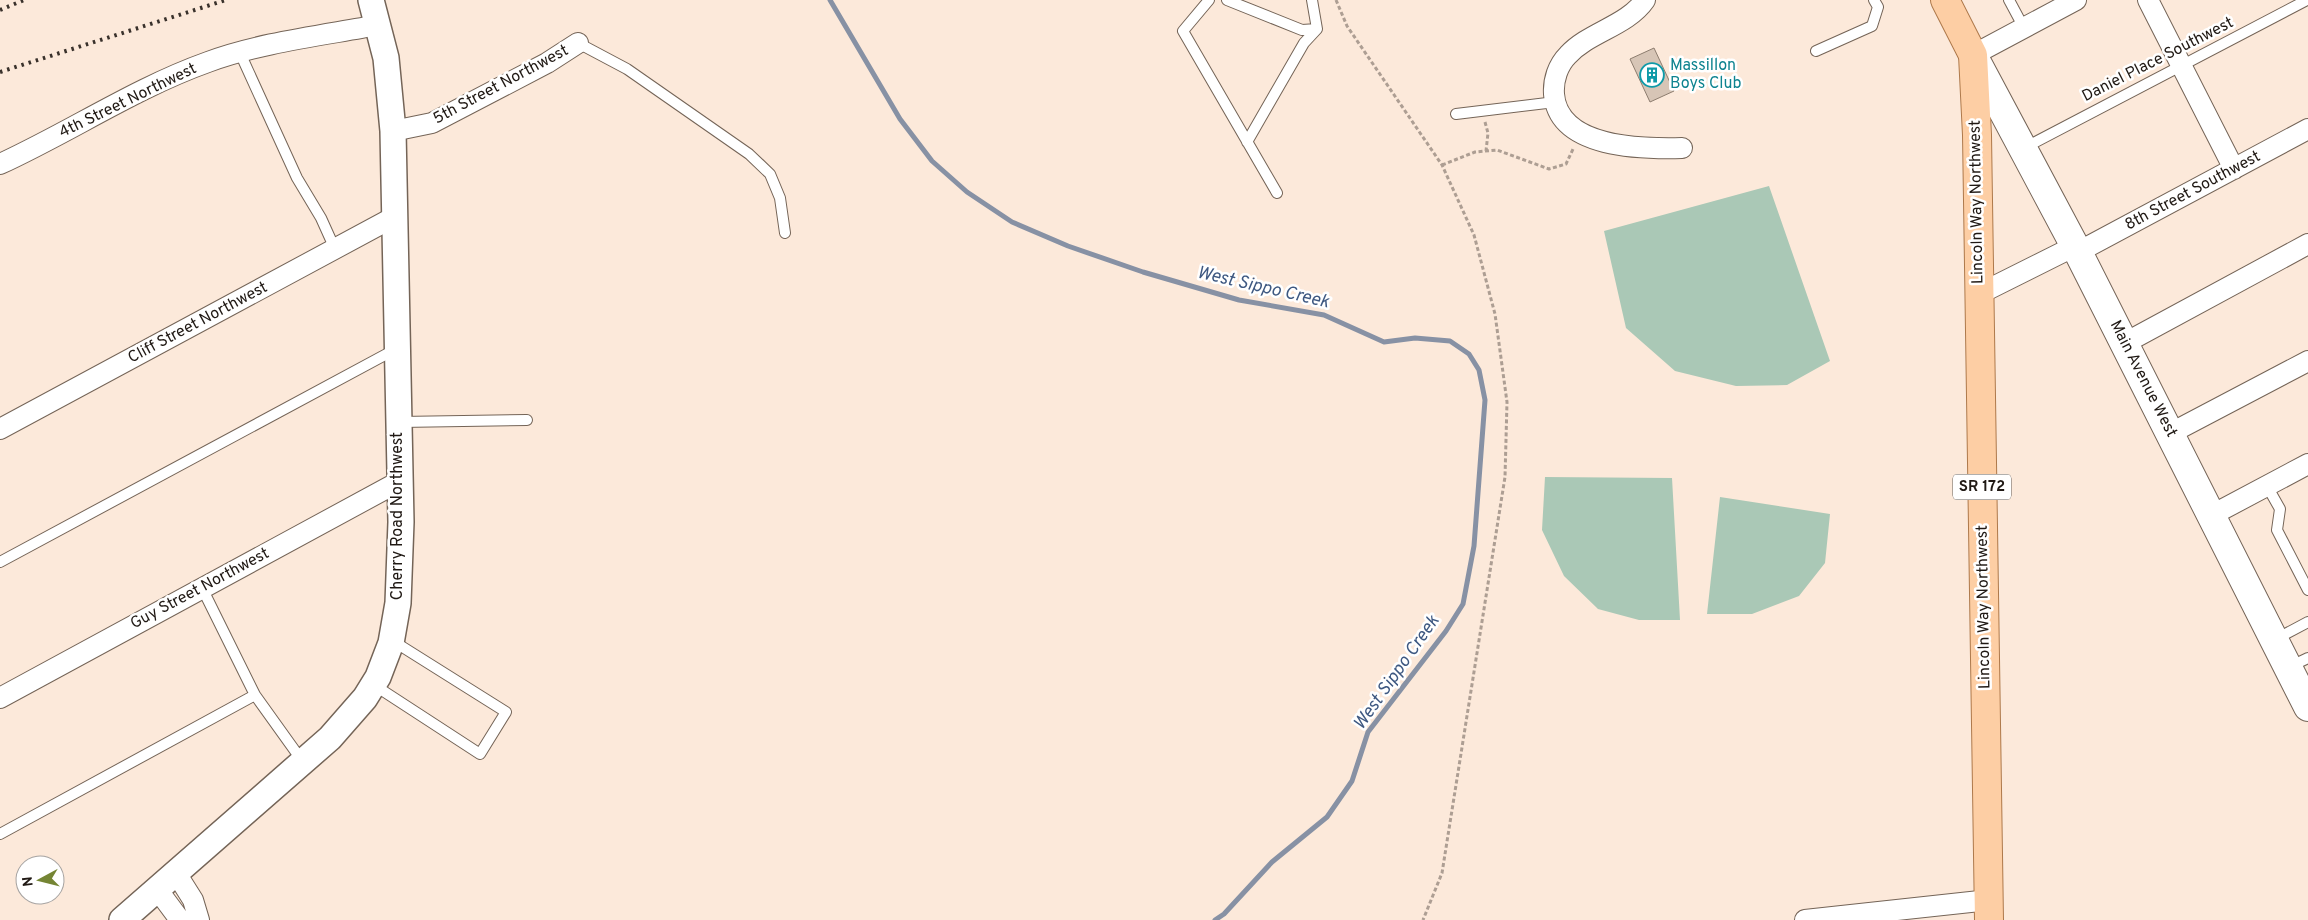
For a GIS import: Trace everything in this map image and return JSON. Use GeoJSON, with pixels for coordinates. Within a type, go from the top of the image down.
{"type":"FeatureCollection","features":[{"type":"Feature","properties":{"kind":"main road","name":"SR 172"},"geometry":{"type":"LineString","coordinates":[[1945,0],[1972,55]]}},
{"type":"Feature","properties":{"kind":"main road","name":"Main Avenue West"},"geometry":{"type":"LineString","coordinates":[[1972,55],[2023,148],[2171,433],[2274,640],[2298,663],[2308,707]]}},
{"type":"Feature","properties":{"kind":"main road","name":"Lincoln Way Northwest"},"geometry":{"type":"LineString","coordinates":[[1972,55],[1977,135],[1989,910]]}},
{"type":"Feature","properties":{"kind":"street","name":"Cherry Road Northwest"},"geometry":{"type":"LineString","coordinates":[[122,920],[303,762],[349,719],[374,685],[392,641],[398,603],[400,570],[393,131],[386,58],[371,0]]}},
{"type":"Feature","properties":{"kind":"street"},"geometry":{"type":"LineString","coordinates":[[1645,0],[1641,6],[1626,17],[1587,39],[1566,57],[1556,77],[1554,87],[1555,102],[1560,114],[1581,133],[1623,147],[1682,148]]}},
{"type":"Feature","properties":{"kind":"street"},"geometry":{"type":"LineString","coordinates":[[1972,55],[2076,0]]}},
{"type":"Feature","properties":{"kind":"street"},"geometry":{"type":"LineString","coordinates":[[2148,0],[2234,169]]}},
{"type":"Feature","properties":{"kind":"street","name":"4th Street Northwest"},"geometry":{"type":"LineString","coordinates":[[0,164],[176,74],[210,60],[378,25]]}},
{"type":"Feature","properties":{"kind":"street","name":"5th Street Northwest"},"geometry":{"type":"LineString","coordinates":[[393,131],[432,123],[547,63],[578,43]]}},
{"type":"Feature","properties":{"kind":"street","name":"8th Street Southwest"},"geometry":{"type":"LineString","coordinates":[[1979,294],[2076,249],[2234,169],[2308,129]]}},
{"type":"Feature","properties":{"kind":"street","name":"Cliff Street Northwest"},"geometry":{"type":"LineString","coordinates":[[0,429],[394,217]]}},
{"type":"Feature","properties":{"kind":"street"},"geometry":{"type":"LineString","coordinates":[[2125,344],[2308,244]]}},
{"type":"Feature","properties":{"kind":"street"},"geometry":{"type":"LineString","coordinates":[[2171,433],[2308,361]]}},
{"type":"Feature","properties":{"kind":"street"},"geometry":{"type":"LineString","coordinates":[[2212,515],[2308,464]]}},
{"type":"Feature","properties":{"kind":"street","name":"Guy Street Northwest"},"geometry":{"type":"LineString","coordinates":[[0,698],[400,481]]}},
{"type":"Feature","properties":{"kind":"street"},"geometry":{"type":"LineString","coordinates":[[176,873],[193,900],[199,920]]}},
{"type":"Feature","properties":{"kind":"street"},"geometry":{"type":"LineString","coordinates":[[157,890],[180,920]]}},
{"type":"Feature","properties":{"kind":"street"},"geometry":{"type":"LineString","coordinates":[[1806,920],[1989,910]]}},
{"type":"Feature","properties":{"kind":"lane"},"geometry":{"type":"LineString","coordinates":[[1209,0],[1183,31],[1277,193]]}},
{"type":"Feature","properties":{"kind":"lane"},"geometry":{"type":"LineString","coordinates":[[1227,0],[1302,30],[1317,29]]}},
{"type":"Feature","properties":{"kind":"lane"},"geometry":{"type":"LineString","coordinates":[[1312,0],[1317,29]]}},
{"type":"Feature","properties":{"kind":"lane"},"geometry":{"type":"LineString","coordinates":[[1816,51],[1872,26],[1878,7],[1874,0]]}},
{"type":"Feature","properties":{"kind":"lane"},"geometry":{"type":"LineString","coordinates":[[2009,0],[2024,28]]}},
{"type":"Feature","properties":{"kind":"lane","name":"Daniel Place Southwest"},"geometry":{"type":"LineString","coordinates":[[2023,148],[2307,0]]}},
{"type":"Feature","properties":{"kind":"lane"},"geometry":{"type":"LineString","coordinates":[[1248,142],[1304,43],[1317,29]]}},
{"type":"Feature","properties":{"kind":"lane"},"geometry":{"type":"LineString","coordinates":[[578,43],[627,69],[749,154],[770,174],[780,198],[785,233]]}},
{"type":"Feature","properties":{"kind":"lane"},"geometry":{"type":"LineString","coordinates":[[240,53],[297,178],[321,218],[335,249]]}},
{"type":"Feature","properties":{"kind":"lane"},"geometry":{"type":"LineString","coordinates":[[1456,114],[1555,102]]}},
{"type":"Feature","properties":{"kind":"lane"},"geometry":{"type":"LineString","coordinates":[[0,562],[397,349]]}},
{"type":"Feature","properties":{"kind":"lane"},"geometry":{"type":"LineString","coordinates":[[399,422],[527,420]]}},
{"type":"Feature","properties":{"kind":"lane"},"geometry":{"type":"LineString","coordinates":[[2267,486],[2280,509],[2277,530],[2308,590]]}},
{"type":"Feature","properties":{"kind":"lane"},"geometry":{"type":"LineString","coordinates":[[202,588],[255,695],[303,762]]}},
{"type":"Feature","properties":{"kind":"lane"},"geometry":{"type":"LineString","coordinates":[[2274,640],[2308,622]]}},
{"type":"Feature","properties":{"kind":"lane"},"geometry":{"type":"LineString","coordinates":[[374,685],[480,754],[506,712],[392,641]]}},
{"type":"Feature","properties":{"kind":"lane"},"geometry":{"type":"LineString","coordinates":[[0,834],[255,695]]}},
{"type":"Feature","properties":{"kind":"path"},"geometry":{"type":"LineString","coordinates":[[1336,0],[1347,26],[1442,165],[1474,235],[1495,314],[1507,402],[1505,476],[1442,873],[1423,920]]}},
{"type":"Feature","properties":{"kind":"path"},"geometry":{"type":"LineString","coordinates":[[1483,110],[1488,133],[1486,151]]}},
{"type":"Feature","properties":{"kind":"path"},"geometry":{"type":"LineString","coordinates":[[1442,165],[1475,152],[1497,150],[1548,169],[1566,164],[1581,133]]}},
{"type":"Feature","properties":{"kind":"green space"},"geometry":{"type":"Polygon","coordinates":[[[1769,186],[1830,361],[1787,385],[1736,386],[1675,371],[1626,328],[1604,231],[1769,186]]]}},
{"type":"Feature","properties":{"kind":"green space"},"geometry":{"type":"Polygon","coordinates":[[[1545,477],[1672,478],[1680,620],[1639,620],[1598,609],[1564,576],[1542,530],[1545,477]]]}},
{"type":"Feature","properties":{"kind":"green space"},"geometry":{"type":"Polygon","coordinates":[[[1720,497],[1830,514],[1825,563],[1799,596],[1752,614],[1707,614],[1720,497]]]}},
{"type":"Feature","properties":{"kind":"building","name":"Massillon Boys Club"},"geometry":{"type":"Polygon","coordinates":[[[1654,48],[1674,91],[1650,102],[1630,59],[1654,48]]]}},
{"type":"Feature","properties":{"kind":"waterway","name":"West Sippo Creek"},"geometry":{"type":"LineString","coordinates":[[830,0],[900,119],[932,161],[967,192],[1012,222],[1068,246],[1143,272],[1239,300],[1324,315],[1384,342],[1415,338],[1450,341],[1469,354],[1479,370],[1485,400],[1474,546],[1463,604],[1446,631],[1368,732],[1352,781],[1327,817],[1272,862],[1224,914],[1215,920]]}},
{"type":"Feature","properties":{"kind":"railway"},"geometry":{"type":"LineString","coordinates":[[0,10],[24,0]]}},
{"type":"Feature","properties":{"kind":"railway"},"geometry":{"type":"LineString","coordinates":[[0,72],[226,0]]}},
{"type":"Feature","properties":{"kind":"place","name":"Massillon Boys Club"},"geometry":{"type":"Point","coordinates":[1652,75]}}]}
